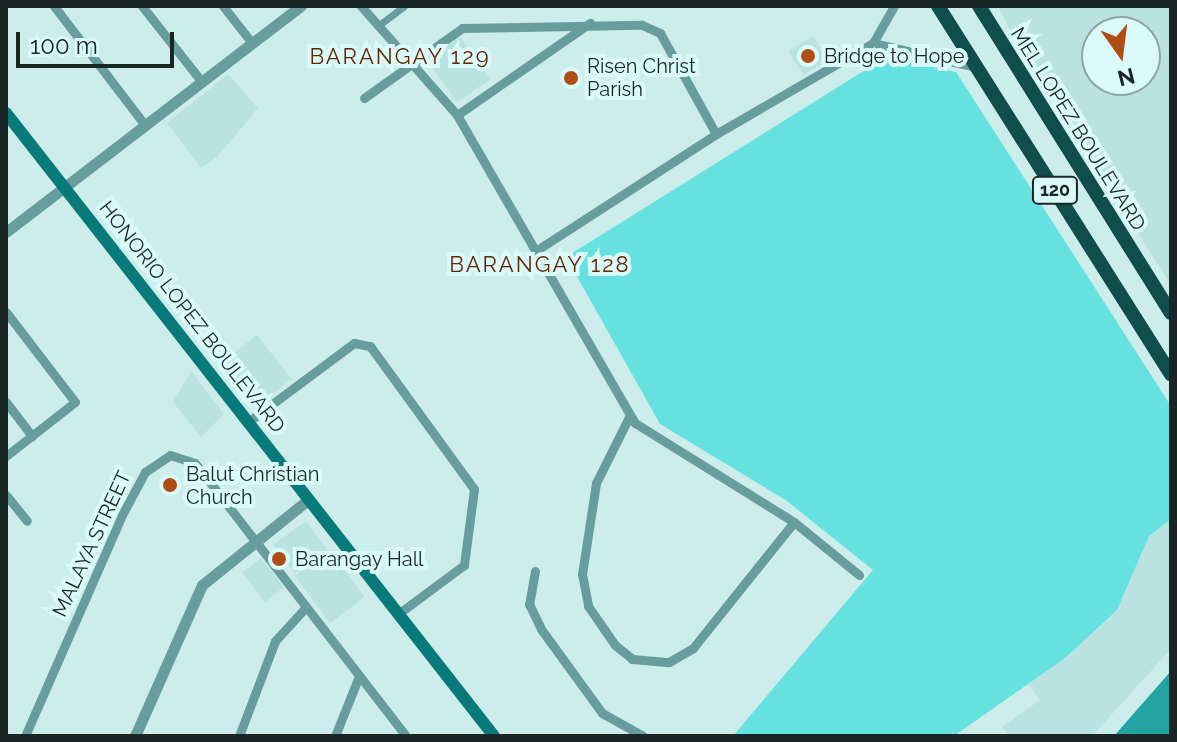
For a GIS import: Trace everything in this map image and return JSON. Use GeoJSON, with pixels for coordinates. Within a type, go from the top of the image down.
{"type":"FeatureCollection","features":[{"type":"Feature","properties":{"kind":"highway","name":"120"},"geometry":{"type":"LineString","coordinates":[[938,6],[1171,375]]}},
{"type":"Feature","properties":{"kind":"highway","name":"MEL LOPEZ BOULEVARD"},"geometry":{"type":"LineString","coordinates":[[979,6],[1171,313]]}},
{"type":"Feature","properties":{"kind":"main road","name":"HONORIO LOPEZ BOULEVARD"},"geometry":{"type":"LineString","coordinates":[[6,113],[494,736]]}},
{"type":"Feature","properties":{"kind":"street"},"geometry":{"type":"LineString","coordinates":[[54,6],[145,125]]}},
{"type":"Feature","properties":{"kind":"street"},"geometry":{"type":"LineString","coordinates":[[142,6],[202,82]]}},
{"type":"Feature","properties":{"kind":"street"},"geometry":{"type":"LineString","coordinates":[[223,6],[252,43]]}},
{"type":"Feature","properties":{"kind":"street"},"geometry":{"type":"LineString","coordinates":[[6,232],[301,6]]}},
{"type":"Feature","properties":{"kind":"street"},"geometry":{"type":"LineString","coordinates":[[361,6],[457,115],[630,415],[649,435],[794,522],[859,575]]}},
{"type":"Feature","properties":{"kind":"street"},"geometry":{"type":"LineString","coordinates":[[379,25],[404,6]]}},
{"type":"Feature","properties":{"kind":"street"},"geometry":{"type":"LineString","coordinates":[[537,250],[716,134],[873,43],[894,6]]}},
{"type":"Feature","properties":{"kind":"street"},"geometry":{"type":"LineString","coordinates":[[364,98],[462,28],[590,23],[642,25],[660,33],[716,134]]}},
{"type":"Feature","properties":{"kind":"street"},"geometry":{"type":"LineString","coordinates":[[457,115],[590,23]]}},
{"type":"Feature","properties":{"kind":"street"},"geometry":{"type":"LineString","coordinates":[[873,43],[978,67]]}},
{"type":"Feature","properties":{"kind":"street"},"geometry":{"type":"LineString","coordinates":[[6,312],[75,402],[6,456]]}},
{"type":"Feature","properties":{"kind":"street"},"geometry":{"type":"LineString","coordinates":[[248,422],[354,343],[370,346],[474,489],[464,565],[398,614]]}},
{"type":"Feature","properties":{"kind":"street"},"geometry":{"type":"LineString","coordinates":[[6,402],[32,436]]}},
{"type":"Feature","properties":{"kind":"street"},"geometry":{"type":"LineString","coordinates":[[630,415],[596,483],[582,574],[588,606],[615,645],[632,659],[669,662],[693,648],[794,522]]}},
{"type":"Feature","properties":{"kind":"street","name":"MALAYA STREET"},"geometry":{"type":"LineString","coordinates":[[25,736],[110,539],[157,461],[170,455],[195,463],[406,736]]}},
{"type":"Feature","properties":{"kind":"street"},"geometry":{"type":"LineString","coordinates":[[6,495],[27,521]]}},
{"type":"Feature","properties":{"kind":"street"},"geometry":{"type":"LineString","coordinates":[[135,736],[188,607],[202,585],[309,499]]}},
{"type":"Feature","properties":{"kind":"street"},"geometry":{"type":"LineString","coordinates":[[535,571],[529,604],[541,629],[602,713],[643,736]]}},
{"type":"Feature","properties":{"kind":"street"},"geometry":{"type":"LineString","coordinates":[[239,736],[275,641],[306,607]]}},
{"type":"Feature","properties":{"kind":"street"},"geometry":{"type":"LineString","coordinates":[[335,736],[359,676]]}},
{"type":"Feature","properties":{"kind":"shaded area"},"geometry":{"type":"Polygon","coordinates":[[[998,6],[1171,6],[1171,285],[1016,41],[998,6]]]}},
{"type":"Feature","properties":{"kind":"shaded area","name":"Bridge to Hope"},"geometry":{"type":"Polygon","coordinates":[[[813,36],[828,60],[803,75],[788,51],[813,36]]]}},
{"type":"Feature","properties":{"kind":"shaded area"},"geometry":{"type":"Polygon","coordinates":[[[460,37],[490,80],[457,103],[427,60],[460,37]]]}},
{"type":"Feature","properties":{"kind":"shaded area"},"geometry":{"type":"Polygon","coordinates":[[[886,57],[956,72],[1171,406],[1171,519],[1149,536],[1117,610],[1065,658],[954,736],[733,736],[873,570],[787,501],[660,424],[566,257],[886,57]]]}},
{"type":"Feature","properties":{"kind":"shaded area"},"geometry":{"type":"Polygon","coordinates":[[[228,74],[258,108],[218,156],[201,168],[167,123],[228,74]]]}},
{"type":"Feature","properties":{"kind":"shaded area"},"geometry":{"type":"Polygon","coordinates":[[[257,335],[291,379],[255,407],[221,363],[257,335]]]}},
{"type":"Feature","properties":{"kind":"shaded area"},"geometry":{"type":"Polygon","coordinates":[[[191,371],[224,414],[201,437],[173,402],[191,371]]]}},
{"type":"Feature","properties":{"kind":"shaded area"},"geometry":{"type":"Polygon","coordinates":[[[1171,519],[1171,649],[1092,736],[1009,736],[1002,727],[1040,700],[1028,685],[1117,610],[1149,536],[1171,519]]]}},
{"type":"Feature","properties":{"kind":"shaded area"},"geometry":{"type":"Polygon","coordinates":[[[306,521],[327,550],[295,574],[274,545],[306,521]]]}},
{"type":"Feature","properties":{"kind":"shaded area"},"geometry":{"type":"Polygon","coordinates":[[[329,550],[365,597],[330,623],[295,576],[329,550]]]}},
{"type":"Feature","properties":{"kind":"shaded area"},"geometry":{"type":"Polygon","coordinates":[[[261,558],[284,587],[265,602],[242,573],[261,558]]]}},
{"type":"Feature","properties":{"kind":"shaded area"},"geometry":{"type":"Polygon","coordinates":[[[1171,671],[1171,736],[1114,736],[1171,671]]]}},
{"type":"Feature","properties":{"kind":"place","name":"Bridge to Hope"},"geometry":{"type":"Point","coordinates":[808,56]}},
{"type":"Feature","properties":{"kind":"place","name":"Risen Christ Parish"},"geometry":{"type":"Point","coordinates":[571,78]}},
{"type":"Feature","properties":{"kind":"place","name":"Balut Christian Church"},"geometry":{"type":"Point","coordinates":[170,485]}},
{"type":"Feature","properties":{"kind":"place","name":"Barangay Hall"},"geometry":{"type":"Point","coordinates":[279,559]}},
{"type":"Feature","properties":{"kind":"district","name":"BARANGAY 129"},"geometry":{"type":"Point","coordinates":[400,57]}},
{"type":"Feature","properties":{"kind":"district","name":"BARANGAY 128"},"geometry":{"type":"Point","coordinates":[540,265]}}]}
